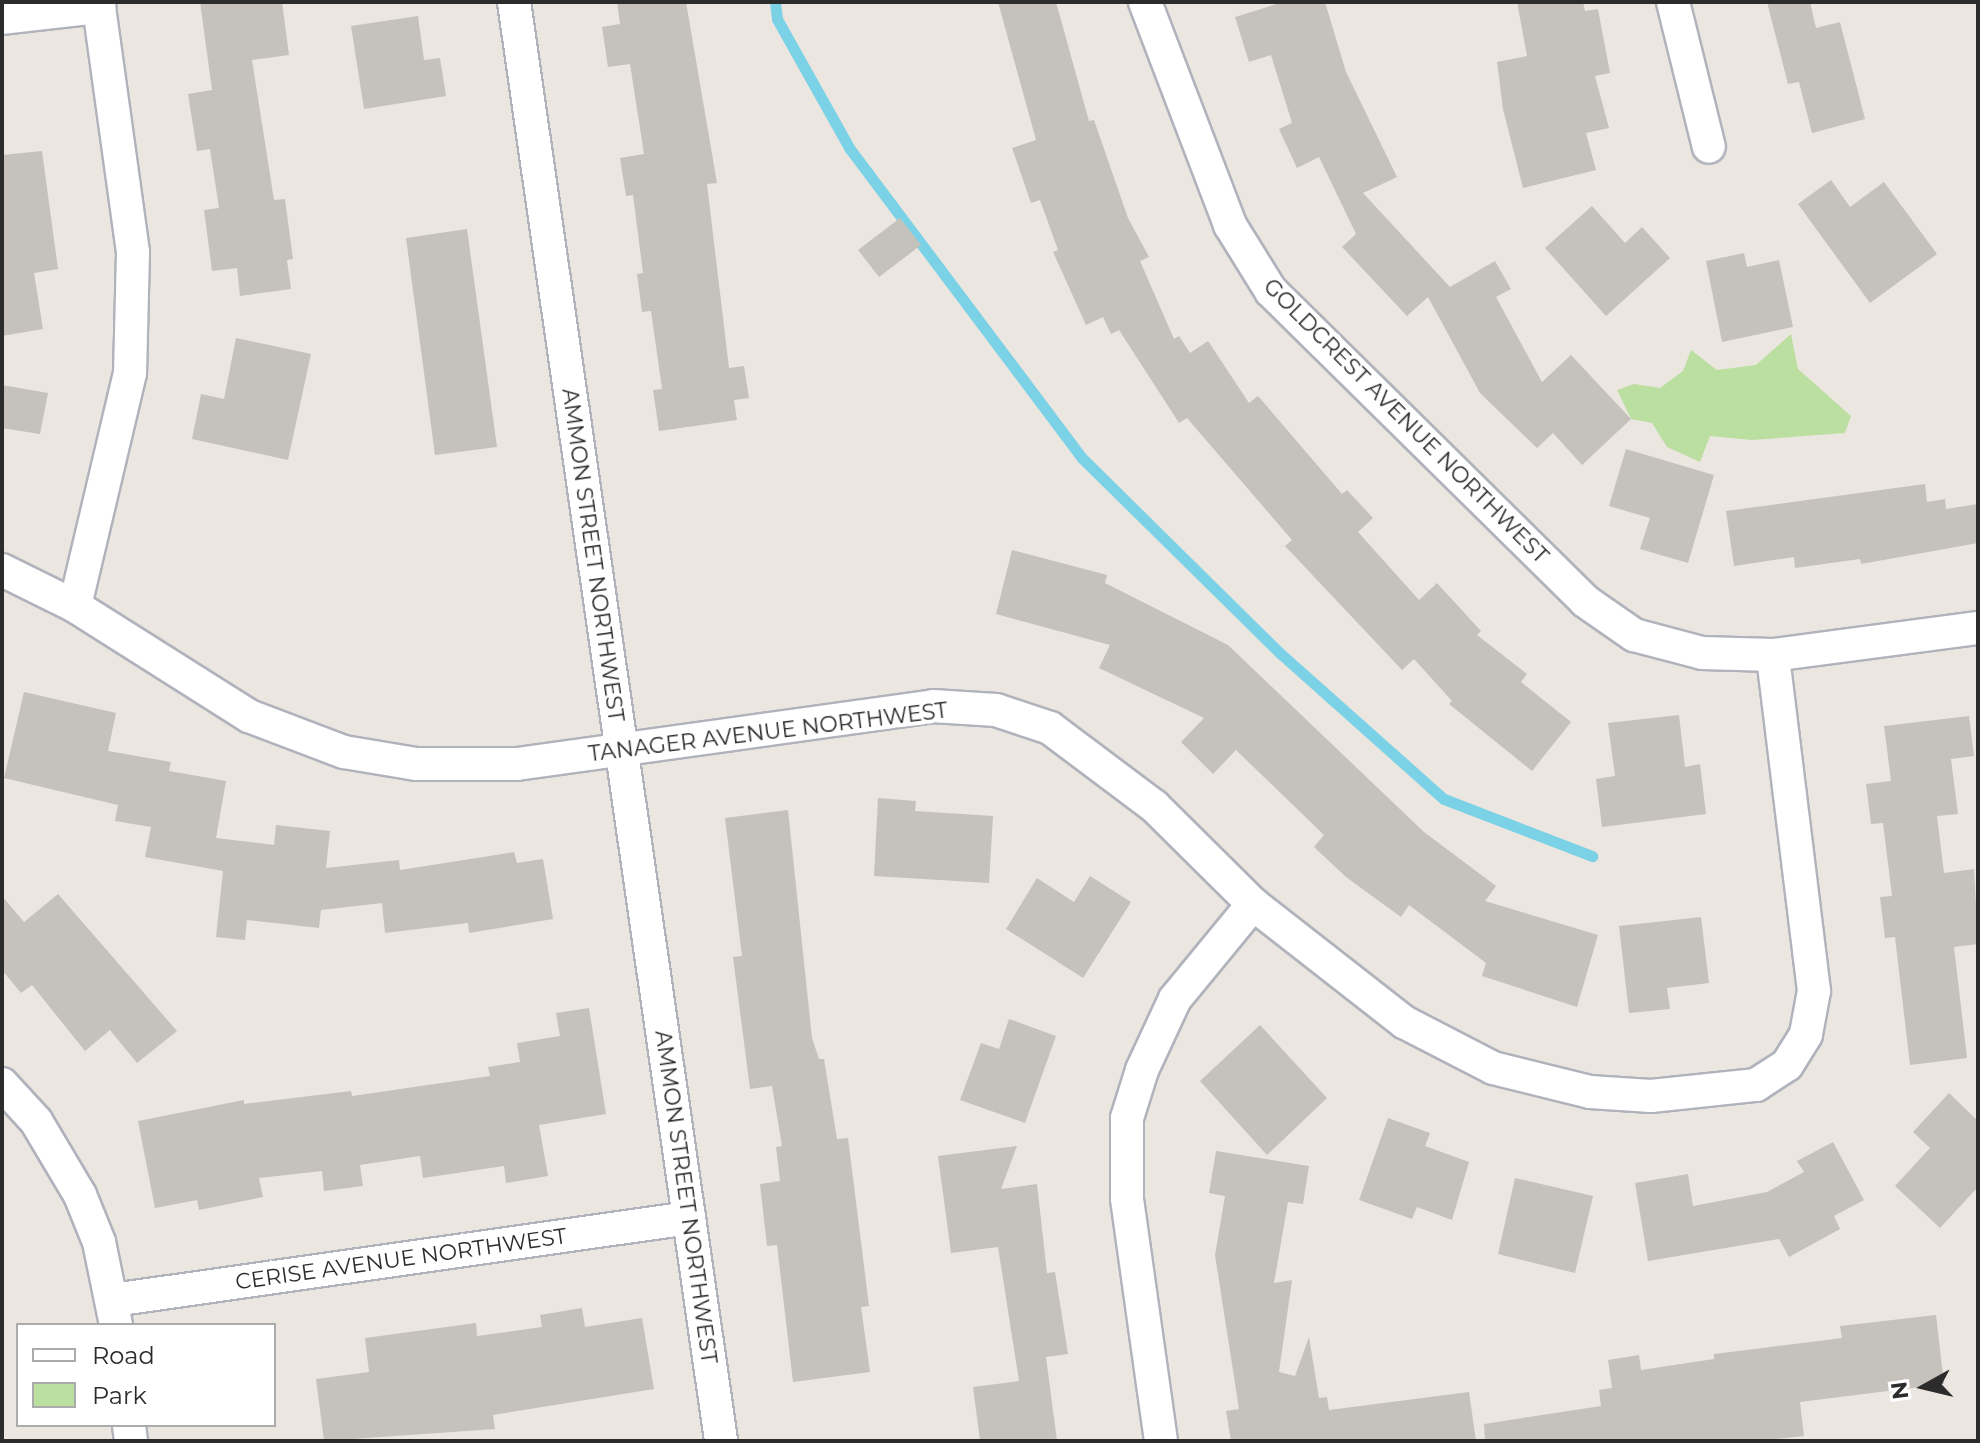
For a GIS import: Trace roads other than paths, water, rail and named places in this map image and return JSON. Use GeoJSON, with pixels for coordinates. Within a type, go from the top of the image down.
{"type":"FeatureCollection","features":[{"type":"Feature","properties":{"kind":"street","name":"AMMON STREET NORTHWEST"},"geometry":{"type":"LineString","coordinates":[[514,2],[721,1441]]}},
{"type":"Feature","properties":{"kind":"street","name":"GOLDCREST AVENUE NORTHWEST"},"geometry":{"type":"LineString","coordinates":[[1145,2],[1230,225],[1271,291],[1585,601],[1634,635],[1702,653],[1773,655],[1978,628]]}},
{"type":"Feature","properties":{"kind":"street"},"geometry":{"type":"LineString","coordinates":[[1673,2],[1709,147]]}},
{"type":"Feature","properties":{"kind":"street"},"geometry":{"type":"LineString","coordinates":[[2,18],[99,7],[133,252],[130,373],[75,606]]}},
{"type":"Feature","properties":{"kind":"street","name":"TANAGER AVENUE NORTHWEST"},"geometry":{"type":"LineString","coordinates":[[2,570],[75,606],[249,716],[344,752],[416,764],[517,764],[933,706],[996,710],[1050,728],[1154,806],[1253,904],[1404,1022],[1493,1068],[1590,1092],[1651,1096],[1756,1085],[1787,1065],[1806,1034],[1814,991],[1773,655]]}},
{"type":"Feature","properties":{"kind":"street"},"geometry":{"type":"LineString","coordinates":[[1161,1441],[1127,1198],[1127,1118],[1142,1070],[1175,999],[1253,904]]}},
{"type":"Feature","properties":{"kind":"street"},"geometry":{"type":"LineString","coordinates":[[2,1084],[36,1121],[80,1195],[99,1242],[115,1313]]}},
{"type":"Feature","properties":{"kind":"street","name":"CERISE AVENUE NORTHWEST"},"geometry":{"type":"LineString","coordinates":[[115,1313],[689,1218]]}},
{"type":"Feature","properties":{"kind":"waterway"},"geometry":{"type":"LineString","coordinates":[[775,2],[777,19],[850,149],[1082,458],[1281,654],[1444,799],[1592,856]]}}]}
